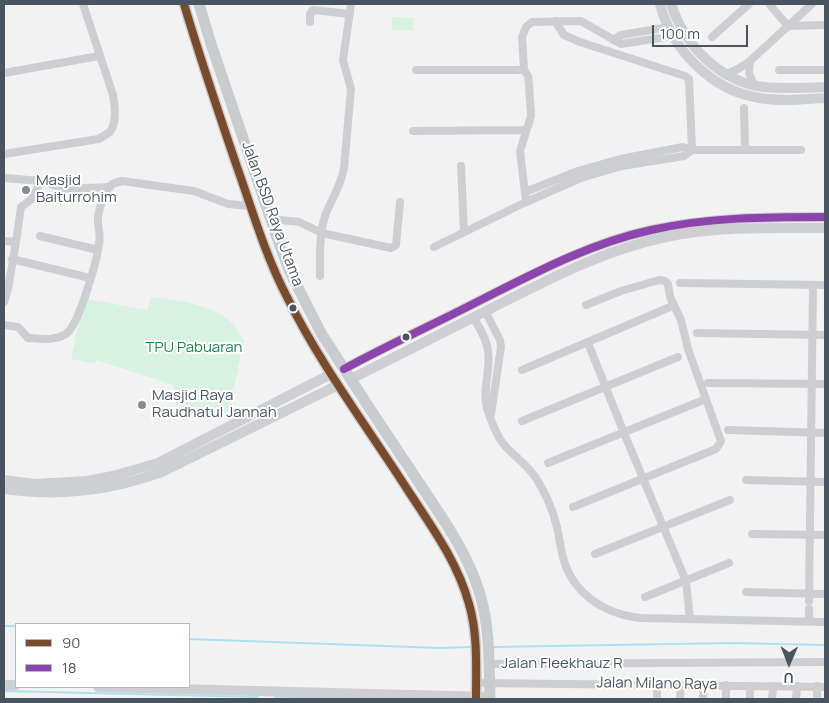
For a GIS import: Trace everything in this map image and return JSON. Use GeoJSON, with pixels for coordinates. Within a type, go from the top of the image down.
{"type":"FeatureCollection","features":[{"type":"Feature","properties":{"kind":"main road","name":"Jalan BSD Raya Utama"},"geometry":{"type":"LineString","coordinates":[[184,4],[197,49],[250,206],[286,295],[302,327],[331,374],[443,544],[469,602],[474,632],[476,697]]}},
{"type":"Feature","properties":{"kind":"main road","name":"Jalan BSD Raya Utama"},"geometry":{"type":"LineString","coordinates":[[199,4],[289,270],[321,333],[428,497],[464,557],[476,582],[488,633],[490,698]]}},
{"type":"Feature","properties":{"kind":"main road"},"geometry":{"type":"LineString","coordinates":[[660,4],[671,32],[682,49],[696,65],[715,80],[735,91],[761,98],[825,98]]}},
{"type":"Feature","properties":{"kind":"main road"},"geometry":{"type":"LineString","coordinates":[[671,4],[679,23],[692,45],[727,74],[754,85],[782,88],[825,87]]}},
{"type":"Feature","properties":{"kind":"main road"},"geometry":{"type":"LineString","coordinates":[[197,49],[211,44]]}},
{"type":"Feature","properties":{"kind":"main road"},"geometry":{"type":"LineString","coordinates":[[344,369],[546,268],[600,244],[650,230],[702,221],[737,218],[825,217]]}},
{"type":"Feature","properties":{"kind":"main road"},"geometry":{"type":"LineString","coordinates":[[351,379],[556,275],[604,254],[665,237],[704,231],[825,228]]}},
{"type":"Feature","properties":{"kind":"main road"},"geometry":{"type":"LineString","coordinates":[[600,244],[604,254]]}},
{"type":"Feature","properties":{"kind":"main road"},"geometry":{"type":"LineString","coordinates":[[4,489],[37,493],[95,490],[135,482],[162,472],[190,452],[331,374]]}},
{"type":"Feature","properties":{"kind":"main road"},"geometry":{"type":"LineString","coordinates":[[4,480],[34,484],[60,484],[113,476],[190,452],[338,385]]}},
{"type":"Feature","properties":{"kind":"main road"},"geometry":{"type":"LineString","coordinates":[[119,688],[267,695],[490,698]]}},
{"type":"Feature","properties":{"kind":"street"},"geometry":{"type":"LineString","coordinates":[[4,154],[99,139],[110,132],[114,123],[115,106],[113,95],[83,4]]}},
{"type":"Feature","properties":{"kind":"street"},"geometry":{"type":"LineString","coordinates":[[320,276],[324,218],[342,181],[344,168],[351,94],[350,82],[343,60],[350,4]]}},
{"type":"Feature","properties":{"kind":"street"},"geometry":{"type":"LineString","coordinates":[[712,37],[749,4]]}},
{"type":"Feature","properties":{"kind":"street"},"geometry":{"type":"LineString","coordinates":[[769,4],[788,26]]}},
{"type":"Feature","properties":{"kind":"street"},"geometry":{"type":"LineString","coordinates":[[727,74],[750,61],[812,4]]}},
{"type":"Feature","properties":{"kind":"street"},"geometry":{"type":"LineString","coordinates":[[310,22],[310,14],[313,10],[350,14]]}},
{"type":"Feature","properties":{"kind":"street"},"geometry":{"type":"LineString","coordinates":[[555,21],[564,34],[580,42],[685,76],[688,79],[692,150]]}},
{"type":"Feature","properties":{"kind":"street"},"geometry":{"type":"LineString","coordinates":[[526,202],[520,151],[530,116],[530,92],[528,76],[524,70],[522,37],[526,27],[532,22],[581,21],[621,44],[671,32]]}},
{"type":"Feature","properties":{"kind":"street"},"geometry":{"type":"LineString","coordinates":[[788,26],[825,25]]}},
{"type":"Feature","properties":{"kind":"street"},"geometry":{"type":"LineString","coordinates":[[4,73],[99,56]]}},
{"type":"Feature","properties":{"kind":"street"},"geometry":{"type":"LineString","coordinates":[[750,61],[750,73],[754,85]]}},
{"type":"Feature","properties":{"kind":"street"},"geometry":{"type":"LineString","coordinates":[[416,70],[524,70]]}},
{"type":"Feature","properties":{"kind":"street"},"geometry":{"type":"LineString","coordinates":[[779,70],[825,70]]}},
{"type":"Feature","properties":{"kind":"street"},"geometry":{"type":"LineString","coordinates":[[744,108],[745,150]]}},
{"type":"Feature","properties":{"kind":"street"},"geometry":{"type":"LineString","coordinates":[[413,130],[526,130]]}},
{"type":"Feature","properties":{"kind":"street"},"geometry":{"type":"LineString","coordinates":[[525,192],[578,171],[620,159],[683,147],[692,150],[801,150]]}},
{"type":"Feature","properties":{"kind":"street"},"geometry":{"type":"LineString","coordinates":[[434,247],[526,202],[581,178],[622,166],[684,156],[692,150]]}},
{"type":"Feature","properties":{"kind":"street"},"geometry":{"type":"LineString","coordinates":[[461,166],[464,232]]}},
{"type":"Feature","properties":{"kind":"street"},"geometry":{"type":"LineString","coordinates":[[4,178],[41,181],[64,189],[110,187]]}},
{"type":"Feature","properties":{"kind":"street"},"geometry":{"type":"LineString","coordinates":[[4,302],[8,289],[21,207],[32,199],[41,181]]}},
{"type":"Feature","properties":{"kind":"street"},"geometry":{"type":"LineString","coordinates":[[4,325],[18,327],[28,338],[54,339],[66,334],[77,319],[98,250],[100,231],[98,222],[99,210],[110,187],[114,184],[122,181],[175,187],[194,191],[228,204],[250,206]]}},
{"type":"Feature","properties":{"kind":"street"},"geometry":{"type":"LineString","coordinates":[[270,218],[299,222],[322,233],[391,248],[396,245],[400,202]]}},
{"type":"Feature","properties":{"kind":"street"},"geometry":{"type":"LineString","coordinates":[[40,236],[98,250]]}},
{"type":"Feature","properties":{"kind":"street"},"geometry":{"type":"LineString","coordinates":[[4,241],[16,242]]}},
{"type":"Feature","properties":{"kind":"street"},"geometry":{"type":"LineString","coordinates":[[12,259],[90,278]]}},
{"type":"Feature","properties":{"kind":"street"},"geometry":{"type":"LineString","coordinates":[[573,506],[716,449],[720,444],[721,437],[690,356],[681,320],[672,302],[668,284],[665,281],[659,280],[621,291],[586,305]]}},
{"type":"Feature","properties":{"kind":"street"},"geometry":{"type":"LineString","coordinates":[[680,283],[825,286]]}},
{"type":"Feature","properties":{"kind":"street"},"geometry":{"type":"LineString","coordinates":[[809,621],[813,286]]}},
{"type":"Feature","properties":{"kind":"street"},"geometry":{"type":"LineString","coordinates":[[522,370],[670,307]]}},
{"type":"Feature","properties":{"kind":"street"},"geometry":{"type":"LineString","coordinates":[[485,311],[500,340],[501,347],[490,418]]}},
{"type":"Feature","properties":{"kind":"street"},"geometry":{"type":"LineString","coordinates":[[473,317],[484,338],[488,352],[486,400],[490,418],[507,448],[537,479],[554,517],[568,572],[578,588],[589,598],[603,608],[621,615],[640,618],[825,622]]}},
{"type":"Feature","properties":{"kind":"street"},"geometry":{"type":"LineString","coordinates":[[697,333],[825,335]]}},
{"type":"Feature","properties":{"kind":"street"},"geometry":{"type":"LineString","coordinates":[[588,343],[686,581],[690,619]]}},
{"type":"Feature","properties":{"kind":"street"},"geometry":{"type":"LineString","coordinates":[[522,421],[678,357]]}},
{"type":"Feature","properties":{"kind":"street"},"geometry":{"type":"LineString","coordinates":[[708,383],[825,384]]}},
{"type":"Feature","properties":{"kind":"street"},"geometry":{"type":"LineString","coordinates":[[548,463],[701,401]]}},
{"type":"Feature","properties":{"kind":"street"},"geometry":{"type":"LineString","coordinates":[[728,430],[825,432]]}},
{"type":"Feature","properties":{"kind":"street"},"geometry":{"type":"LineString","coordinates":[[746,480],[825,482]]}},
{"type":"Feature","properties":{"kind":"street"},"geometry":{"type":"LineString","coordinates":[[595,554],[730,500]]}},
{"type":"Feature","properties":{"kind":"street"},"geometry":{"type":"LineString","coordinates":[[752,534],[825,535]]}},
{"type":"Feature","properties":{"kind":"street"},"geometry":{"type":"LineString","coordinates":[[645,597],[729,563]]}},
{"type":"Feature","properties":{"kind":"street"},"geometry":{"type":"LineString","coordinates":[[746,592],[809,601],[825,594]]}},
{"type":"Feature","properties":{"kind":"street","name":"Jalan Fleekhauz R"},"geometry":{"type":"LineString","coordinates":[[490,662],[633,664],[825,662]]}},
{"type":"Feature","properties":{"kind":"street","name":"Jalan Milano Raya"},"geometry":{"type":"LineString","coordinates":[[476,682],[821,686]]}},
{"type":"Feature","properties":{"kind":"street"},"geometry":{"type":"LineString","coordinates":[[657,684],[657,699]]}},
{"type":"Feature","properties":{"kind":"street"},"geometry":{"type":"LineString","coordinates":[[680,699],[682,685]]}},
{"type":"Feature","properties":{"kind":"street"},"geometry":{"type":"LineString","coordinates":[[704,685],[704,699]]}},
{"type":"Feature","properties":{"kind":"street"},"geometry":{"type":"LineString","coordinates":[[726,685],[726,699]]}},
{"type":"Feature","properties":{"kind":"street"},"geometry":{"type":"LineString","coordinates":[[750,686],[750,699]]}},
{"type":"Feature","properties":{"kind":"street"},"geometry":{"type":"LineString","coordinates":[[772,699],[773,686]]}},
{"type":"Feature","properties":{"kind":"street"},"geometry":{"type":"LineString","coordinates":[[796,699],[797,686]]}},
{"type":"Feature","properties":{"kind":"street"},"geometry":{"type":"LineString","coordinates":[[817,699],[821,686]]}},
{"type":"Feature","properties":{"kind":"green space"},"geometry":{"type":"Polygon","coordinates":[[[392,17],[414,18],[413,31],[392,30],[392,17]]]}},
{"type":"Feature","properties":{"kind":"green space","name":"TPU Pabuaran"},"geometry":{"type":"Polygon","coordinates":[[[151,297],[193,304],[213,310],[230,321],[238,331],[244,341],[225,419],[176,405],[173,385],[97,360],[95,364],[71,359],[80,317],[87,299],[147,310],[151,297]]]}},
{"type":"Feature","properties":{"kind":"waterway"},"geometry":{"type":"LineString","coordinates":[[4,626],[15,626]]}},
{"type":"Feature","properties":{"kind":"waterway"},"geometry":{"type":"LineString","coordinates":[[190,639],[440,648],[470,647]]}},
{"type":"Feature","properties":{"kind":"waterway"},"geometry":{"type":"LineString","coordinates":[[493,647],[732,643],[825,645]]}},
{"type":"Feature","properties":{"kind":"waterway"},"geometry":{"type":"LineString","coordinates":[[4,691],[258,697]]}},
{"type":"Feature","properties":{"kind":"waterway"},"geometry":{"type":"LineString","coordinates":[[275,697],[352,699]]}},
{"type":"Feature","properties":{"kind":"transit line","name":"90"},"geometry":{"type":"LineString","coordinates":[[184,4],[253,215],[279,281],[315,348],[435,532],[458,574],[469,604],[474,627],[476,699]]}},
{"type":"Feature","properties":{"kind":"transit line","name":"18"},"geometry":{"type":"LineString","coordinates":[[344,369],[560,261],[604,243],[651,230],[694,222],[825,217]]}},
{"type":"Feature","properties":{"kind":"place","name":"Masjid Baiturrohim"},"geometry":{"type":"Point","coordinates":[26,190]}},
{"type":"Feature","properties":{"kind":"place","name":"Masjid Raya Raudhatul Jannah"},"geometry":{"type":"Point","coordinates":[142,405]}}]}
